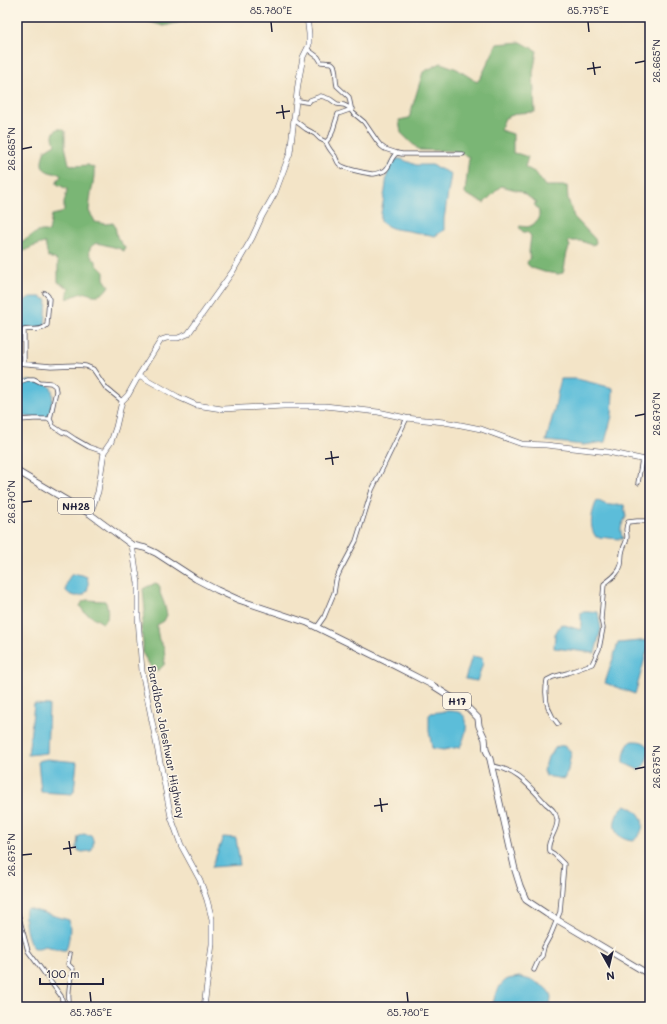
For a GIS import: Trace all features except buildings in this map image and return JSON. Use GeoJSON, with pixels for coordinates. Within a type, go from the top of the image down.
{"type":"FeatureCollection","features":[{"type":"Feature","properties":{"kind":"main road","name":"NH28"},"geometry":{"type":"LineString","coordinates":[[17,471],[90,514],[132,545]]}},
{"type":"Feature","properties":{"kind":"main road","name":"H17"},"geometry":{"type":"LineString","coordinates":[[132,545],[146,548],[216,590],[239,600],[317,627],[432,685],[468,708],[478,718],[479,726],[485,739],[486,750],[520,886],[526,900],[556,920],[650,975]]}},
{"type":"Feature","properties":{"kind":"street"},"geometry":{"type":"LineString","coordinates":[[90,514],[98,492],[104,452],[111,442],[122,401],[128,395],[161,340],[167,338],[178,338],[188,334],[233,271],[275,193],[290,153],[298,84],[303,57],[309,45],[307,17]]}},
{"type":"Feature","properties":{"kind":"street"},"geometry":{"type":"LineString","coordinates":[[307,49],[318,57],[321,62],[332,63],[334,65],[337,73],[336,84],[349,97],[352,112],[364,122],[381,146],[391,152],[397,153],[441,155],[463,154]]}},
{"type":"Feature","properties":{"kind":"street"},"geometry":{"type":"LineString","coordinates":[[296,101],[307,103],[312,98],[321,96],[352,109]]}},
{"type":"Feature","properties":{"kind":"street"},"geometry":{"type":"LineString","coordinates":[[326,142],[331,136],[338,114],[352,109]]}},
{"type":"Feature","properties":{"kind":"street"},"geometry":{"type":"LineString","coordinates":[[294,119],[326,142],[338,163],[344,167],[374,174],[388,168],[394,155],[397,153]]}},
{"type":"Feature","properties":{"kind":"street"},"geometry":{"type":"LineString","coordinates":[[24,363],[24,330],[42,329],[47,325],[49,298],[45,293]]}},
{"type":"Feature","properties":{"kind":"street"},"geometry":{"type":"LineString","coordinates":[[17,363],[51,366],[86,366],[93,369],[106,388],[122,401]]}},
{"type":"Feature","properties":{"kind":"street"},"geometry":{"type":"LineString","coordinates":[[139,375],[196,406],[222,409],[325,406],[378,412],[481,429],[522,444],[546,445],[608,452],[650,461]]}},
{"type":"Feature","properties":{"kind":"street"},"geometry":{"type":"LineString","coordinates":[[17,397],[19,382],[28,379],[55,386],[56,391],[50,419],[53,426],[89,447],[104,452]]}},
{"type":"Feature","properties":{"kind":"street"},"geometry":{"type":"LineString","coordinates":[[17,412],[20,420],[17,428]]}},
{"type":"Feature","properties":{"kind":"street"},"geometry":{"type":"LineString","coordinates":[[317,627],[324,617],[334,593],[336,580],[356,541],[372,490],[407,418]]}},
{"type":"Feature","properties":{"kind":"street"},"geometry":{"type":"LineString","coordinates":[[20,420],[50,419]]}},
{"type":"Feature","properties":{"kind":"street"},"geometry":{"type":"LineString","coordinates":[[638,483],[642,459]]}},
{"type":"Feature","properties":{"kind":"street"},"geometry":{"type":"LineString","coordinates":[[558,724],[548,707],[545,693],[547,680],[592,664],[599,649],[603,628],[601,619],[604,584],[614,577],[621,566],[622,550],[627,536],[626,526],[628,522],[632,521],[650,521]]}},
{"type":"Feature","properties":{"kind":"street","name":"Bardibas Jaleshwar Highway"},"geometry":{"type":"LineString","coordinates":[[132,545],[138,583],[138,618],[142,671],[171,817],[181,845],[200,880],[212,919],[212,944],[204,1007]]}},
{"type":"Feature","properties":{"kind":"street"},"geometry":{"type":"LineString","coordinates":[[491,766],[506,769],[526,783],[551,808],[557,817],[556,825],[548,848],[549,851],[564,864],[560,912],[544,947],[542,956],[534,970]]}},
{"type":"Feature","properties":{"kind":"street"},"geometry":{"type":"LineString","coordinates":[[17,910],[28,950],[61,996],[64,1007]]}},
{"type":"Feature","properties":{"kind":"street"},"geometry":{"type":"LineString","coordinates":[[70,954],[68,964],[73,969],[68,1003],[70,1007]]}},
{"type":"Feature","properties":{"kind":"green space"},"geometry":{"type":"Polygon","coordinates":[[[133,17],[194,17],[194,19],[164,26],[133,17]]]}},
{"type":"Feature","properties":{"kind":"green space"},"geometry":{"type":"Polygon","coordinates":[[[521,42],[537,51],[533,73],[535,112],[518,113],[505,118],[500,130],[513,134],[513,153],[528,157],[525,167],[536,173],[545,186],[567,186],[568,199],[574,217],[595,239],[596,242],[595,244],[591,245],[582,241],[569,241],[570,246],[566,255],[563,273],[558,274],[532,268],[527,263],[530,257],[529,252],[531,236],[527,232],[523,232],[519,227],[529,227],[537,220],[539,212],[534,204],[537,203],[520,191],[501,186],[484,203],[465,194],[469,157],[455,151],[419,150],[401,133],[399,120],[409,118],[423,72],[441,63],[457,69],[477,82],[481,77],[497,44],[521,42]]]}},
{"type":"Feature","properties":{"kind":"green space"},"geometry":{"type":"Polygon","coordinates":[[[57,129],[62,129],[65,131],[65,146],[69,164],[76,166],[88,165],[94,168],[89,211],[95,222],[106,224],[113,223],[117,237],[125,248],[124,251],[97,243],[90,248],[89,252],[91,257],[104,272],[104,279],[109,286],[103,293],[98,295],[85,293],[67,299],[69,288],[58,282],[58,262],[55,259],[48,257],[45,243],[21,253],[18,255],[17,261],[17,242],[25,240],[40,231],[49,232],[52,215],[61,213],[64,210],[67,189],[57,184],[57,181],[61,176],[59,173],[53,173],[45,170],[42,165],[45,150],[55,144],[53,134],[57,129]]]}},
{"type":"Feature","properties":{"kind":"green space"},"geometry":{"type":"Polygon","coordinates":[[[155,583],[160,587],[160,593],[167,615],[164,621],[157,625],[159,640],[164,648],[164,665],[159,670],[151,670],[151,667],[143,654],[141,628],[145,611],[143,589],[155,583]]]}},
{"type":"Feature","properties":{"kind":"green space"},"geometry":{"type":"Polygon","coordinates":[[[83,601],[105,601],[108,612],[107,619],[103,623],[84,612],[80,606],[83,601]]]}},
{"type":"Feature","properties":{"kind":"water"},"geometry":{"type":"Polygon","coordinates":[[[394,159],[401,159],[416,165],[432,165],[451,174],[444,219],[444,230],[435,236],[395,229],[381,222],[381,212],[388,172],[394,159]]]}},
{"type":"Feature","properties":{"kind":"water"},"geometry":{"type":"Polygon","coordinates":[[[30,297],[40,297],[47,300],[45,327],[22,328],[20,319],[21,303],[30,297]]]}},
{"type":"Feature","properties":{"kind":"water"},"geometry":{"type":"Polygon","coordinates":[[[561,379],[577,379],[613,388],[612,416],[605,442],[583,445],[546,441],[561,379]]]}},
{"type":"Feature","properties":{"kind":"water"},"geometry":{"type":"Polygon","coordinates":[[[29,381],[45,384],[51,387],[53,395],[47,418],[26,417],[18,412],[19,397],[22,385],[24,382],[29,381]]]}},
{"type":"Feature","properties":{"kind":"water"},"geometry":{"type":"Polygon","coordinates":[[[597,500],[608,505],[624,505],[626,517],[621,530],[623,539],[596,537],[591,524],[592,514],[597,500]]]}},
{"type":"Feature","properties":{"kind":"water"},"geometry":{"type":"Polygon","coordinates":[[[77,574],[87,577],[88,588],[83,595],[75,596],[66,591],[66,587],[71,575],[77,574]]]}},
{"type":"Feature","properties":{"kind":"water"},"geometry":{"type":"Polygon","coordinates":[[[581,612],[598,612],[601,629],[595,653],[554,648],[555,634],[561,624],[581,630],[581,612]]]}},
{"type":"Feature","properties":{"kind":"water"},"geometry":{"type":"Polygon","coordinates":[[[650,640],[635,694],[605,683],[618,643],[650,640]]]}},
{"type":"Feature","properties":{"kind":"water"},"geometry":{"type":"Polygon","coordinates":[[[472,656],[482,658],[483,663],[477,681],[465,679],[472,656]]]}},
{"type":"Feature","properties":{"kind":"water"},"geometry":{"type":"Polygon","coordinates":[[[34,704],[49,705],[47,753],[28,755],[34,704]]]}},
{"type":"Feature","properties":{"kind":"water"},"geometry":{"type":"Polygon","coordinates":[[[447,711],[459,712],[465,717],[466,730],[463,740],[460,747],[443,750],[432,748],[429,731],[429,715],[431,713],[447,711]]]}},
{"type":"Feature","properties":{"kind":"water"},"geometry":{"type":"Polygon","coordinates":[[[632,741],[641,742],[648,746],[647,760],[644,766],[639,770],[624,762],[625,750],[632,741]]]}},
{"type":"Feature","properties":{"kind":"water"},"geometry":{"type":"Polygon","coordinates":[[[559,746],[566,747],[571,753],[568,770],[564,779],[546,776],[544,771],[548,757],[555,748],[559,746]]]}},
{"type":"Feature","properties":{"kind":"water"},"geometry":{"type":"Polygon","coordinates":[[[47,759],[77,762],[74,791],[72,794],[41,792],[38,761],[47,759]]]}},
{"type":"Feature","properties":{"kind":"water"},"geometry":{"type":"Polygon","coordinates":[[[625,805],[636,811],[642,820],[643,825],[641,831],[633,841],[625,839],[616,832],[615,822],[617,816],[625,805]]]}},
{"type":"Feature","properties":{"kind":"water"},"geometry":{"type":"Polygon","coordinates":[[[83,834],[91,835],[92,837],[93,845],[91,851],[82,852],[77,850],[78,837],[83,834]]]}},
{"type":"Feature","properties":{"kind":"water"},"geometry":{"type":"Polygon","coordinates":[[[223,837],[236,838],[240,865],[212,867],[223,837]]]}},
{"type":"Feature","properties":{"kind":"water"},"geometry":{"type":"Polygon","coordinates":[[[27,908],[69,920],[70,927],[66,950],[45,946],[34,948],[31,945],[25,925],[25,910],[27,908]]]}},
{"type":"Feature","properties":{"kind":"water"},"geometry":{"type":"Polygon","coordinates":[[[519,977],[533,981],[547,989],[551,997],[550,1007],[493,1007],[496,992],[501,985],[507,979],[519,977]]]}}]}
